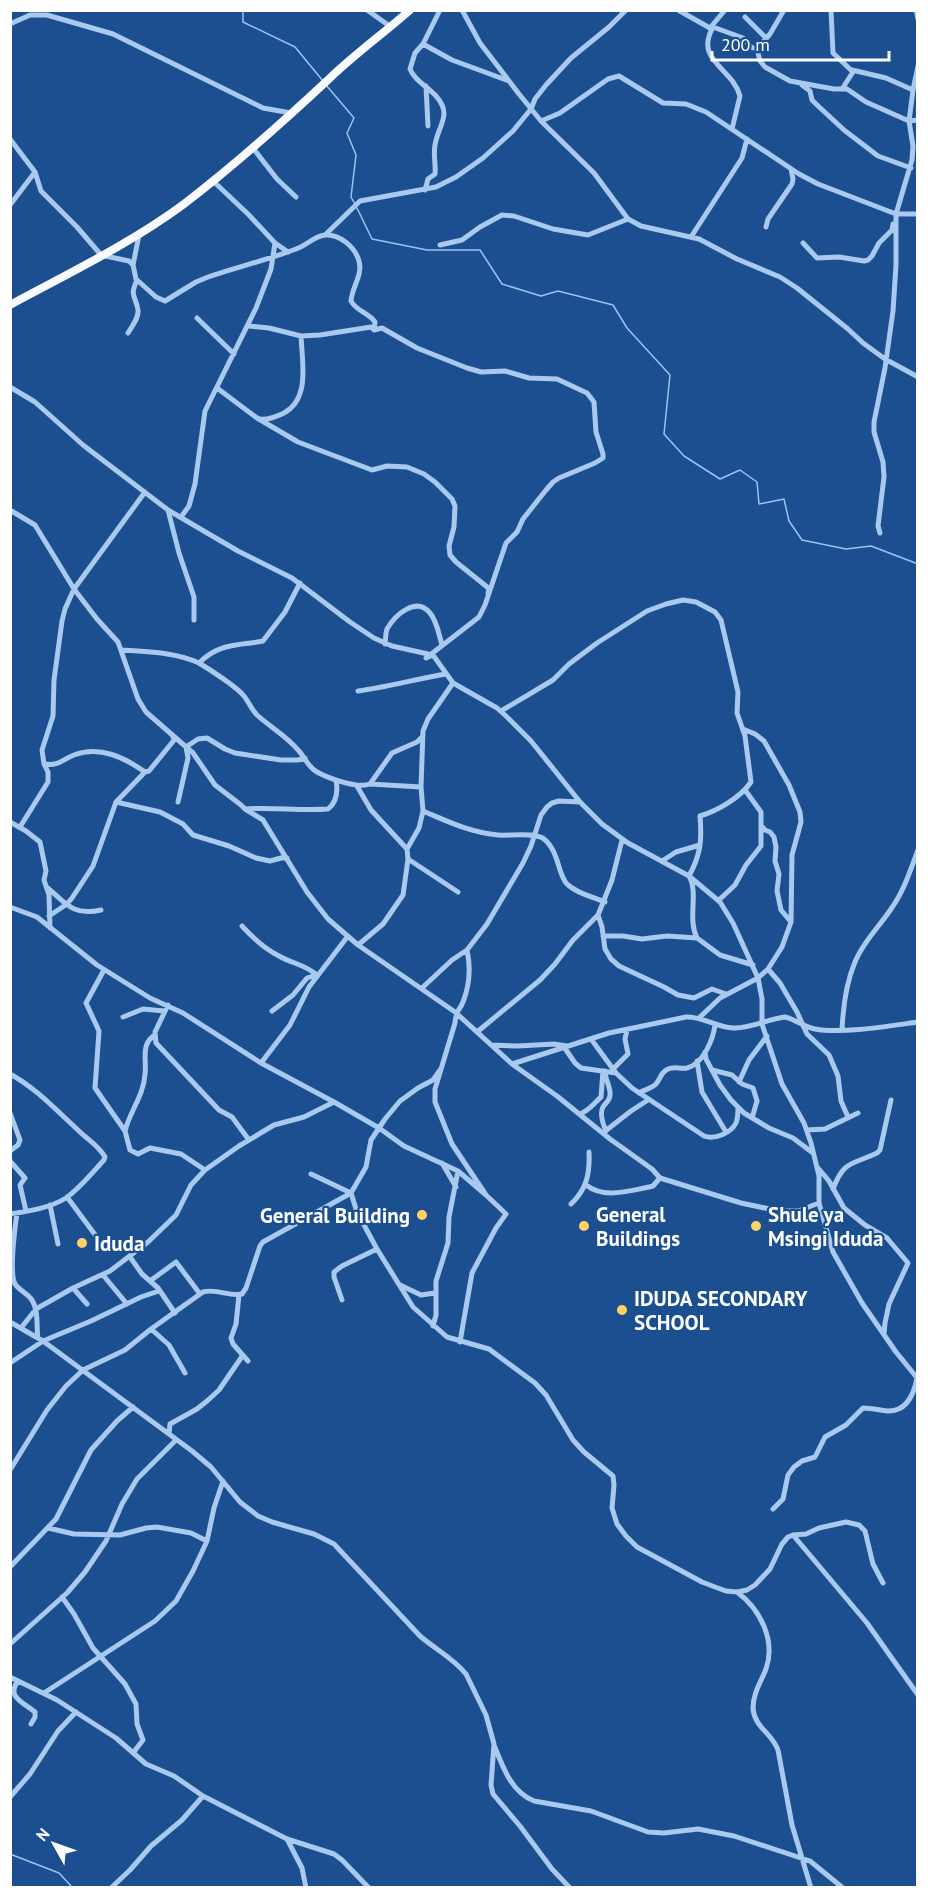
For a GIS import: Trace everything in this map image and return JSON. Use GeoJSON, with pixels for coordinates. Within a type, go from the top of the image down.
{"type":"FeatureCollection","features":[{"type":"Feature","properties":{"kind":"highway"},"geometry":{"type":"LineString","coordinates":[[10,305],[139,235],[184,204],[253,148],[410,10]]}},
{"type":"Feature","properties":{"kind":"street"},"geometry":{"type":"LineString","coordinates":[[367,10],[391,27]]}},
{"type":"Feature","properties":{"kind":"street"},"geometry":{"type":"LineString","coordinates":[[425,190],[428,179],[435,174],[434,147],[445,112],[439,99],[413,75],[410,69],[415,53],[423,44],[440,10]]}},
{"type":"Feature","properties":{"kind":"street"},"geometry":{"type":"LineString","coordinates":[[462,10],[480,43],[531,109],[594,172],[628,219],[641,226],[707,243],[784,279],[863,343],[885,359],[918,377]]}},
{"type":"Feature","properties":{"kind":"street"},"geometry":{"type":"LineString","coordinates":[[136,280],[156,297],[165,301],[208,277],[288,252],[325,235],[360,201],[425,190],[449,181],[483,158],[513,131],[531,109],[535,99],[546,85],[571,58],[626,10]]}},
{"type":"Feature","properties":{"kind":"street"},"geometry":{"type":"LineString","coordinates":[[678,10],[705,26],[743,38],[751,47],[757,49]]}},
{"type":"Feature","properties":{"kind":"street"},"geometry":{"type":"LineString","coordinates":[[725,10],[707,39],[708,51],[728,76],[740,96],[732,129]]}},
{"type":"Feature","properties":{"kind":"street"},"geometry":{"type":"LineString","coordinates":[[757,49],[784,10]]}},
{"type":"Feature","properties":{"kind":"street"},"geometry":{"type":"LineString","coordinates":[[831,10],[833,53],[852,70],[886,78],[913,90]]}},
{"type":"Feature","properties":{"kind":"street"},"geometry":{"type":"LineString","coordinates":[[916,10],[918,19]]}},
{"type":"Feature","properties":{"kind":"street"},"geometry":{"type":"LineString","coordinates":[[10,24],[30,15],[47,15],[113,34],[263,108],[293,113]]}},
{"type":"Feature","properties":{"kind":"street"},"geometry":{"type":"LineString","coordinates":[[745,17],[766,38]]}},
{"type":"Feature","properties":{"kind":"street"},"geometry":{"type":"LineString","coordinates":[[423,44],[452,60],[509,81]]}},
{"type":"Feature","properties":{"kind":"street"},"geometry":{"type":"LineString","coordinates":[[757,49],[760,61],[765,67],[805,86],[812,93],[812,100],[844,130],[878,156],[910,168]]}},
{"type":"Feature","properties":{"kind":"street"},"geometry":{"type":"LineString","coordinates":[[803,243],[817,258],[839,257],[864,261],[872,256],[879,243],[892,230],[910,168],[913,146],[909,122],[917,67]]}},
{"type":"Feature","properties":{"kind":"street"},"geometry":{"type":"LineString","coordinates":[[842,90],[853,74],[852,70]]}},
{"type":"Feature","properties":{"kind":"street"},"geometry":{"type":"LineString","coordinates":[[542,121],[560,113],[592,89],[616,76],[624,78],[663,103],[692,105],[706,112],[791,169],[828,189],[896,214],[918,214]]}},
{"type":"Feature","properties":{"kind":"street"},"geometry":{"type":"LineString","coordinates":[[795,83],[850,90],[866,102],[909,122],[918,120]]}},
{"type":"Feature","properties":{"kind":"street"},"geometry":{"type":"LineString","coordinates":[[426,86],[428,126]]}},
{"type":"Feature","properties":{"kind":"street"},"geometry":{"type":"LineString","coordinates":[[10,139],[35,171],[41,191],[101,255],[129,261],[133,265]]}},
{"type":"Feature","properties":{"kind":"street"},"geometry":{"type":"LineString","coordinates":[[690,237],[742,158],[747,139]]}},
{"type":"Feature","properties":{"kind":"street"},"geometry":{"type":"LineString","coordinates":[[253,148],[277,179],[296,197]]}},
{"type":"Feature","properties":{"kind":"street"},"geometry":{"type":"LineString","coordinates":[[766,227],[768,219],[792,184],[794,179],[791,169]]}},
{"type":"Feature","properties":{"kind":"street"},"geometry":{"type":"LineString","coordinates":[[10,205],[35,171]]}},
{"type":"Feature","properties":{"kind":"street"},"geometry":{"type":"LineString","coordinates":[[213,181],[275,243],[288,252]]}},
{"type":"Feature","properties":{"kind":"street"},"geometry":{"type":"LineString","coordinates":[[880,533],[878,526],[884,477],[874,426],[893,311],[896,214]]}},
{"type":"Feature","properties":{"kind":"street"},"geometry":{"type":"LineString","coordinates":[[440,245],[462,240],[502,215],[514,216],[553,229],[588,235],[628,219]]}},
{"type":"Feature","properties":{"kind":"street"},"geometry":{"type":"LineString","coordinates":[[128,333],[137,318],[138,308],[133,298],[136,280],[133,265],[139,235]]}},
{"type":"Feature","properties":{"kind":"street"},"geometry":{"type":"LineString","coordinates":[[325,235],[341,239],[356,253],[360,270],[351,301],[373,318],[374,330]]}},
{"type":"Feature","properties":{"kind":"street"},"geometry":{"type":"LineString","coordinates":[[182,517],[189,506],[195,484],[204,415],[249,326],[267,282],[275,243]]}},
{"type":"Feature","properties":{"kind":"street"},"geometry":{"type":"LineString","coordinates":[[197,318],[234,354]]}},
{"type":"Feature","properties":{"kind":"street"},"geometry":{"type":"LineString","coordinates":[[249,326],[269,328],[301,336],[371,327],[374,330],[382,328],[417,348],[478,372],[500,370],[529,378],[551,378],[586,393],[594,402],[596,432],[603,458],[553,482],[523,519],[518,531],[506,543],[479,617],[426,658]]}},
{"type":"Feature","properties":{"kind":"street"},"geometry":{"type":"LineString","coordinates":[[257,418],[265,420],[280,415],[289,410],[299,398],[302,383],[301,336]]}},
{"type":"Feature","properties":{"kind":"street"},"geometry":{"type":"LineString","coordinates":[[10,387],[35,402],[83,445],[168,510],[231,548],[300,583],[350,622],[385,644],[428,654],[426,658]]}},
{"type":"Feature","properties":{"kind":"street"},"geometry":{"type":"LineString","coordinates":[[217,388],[257,418],[298,442],[363,468],[372,470],[387,466],[408,467],[435,482],[452,499],[455,506],[454,527],[448,546],[450,555],[489,589],[488,597]]}},
{"type":"Feature","properties":{"kind":"street"},"geometry":{"type":"LineString","coordinates":[[20,827],[48,782],[43,744],[53,716],[53,694],[62,621],[74,589],[145,492]]}},
{"type":"Feature","properties":{"kind":"street"},"geometry":{"type":"LineString","coordinates":[[10,510],[35,525],[74,589],[118,642],[143,708],[186,747],[215,785],[263,820],[317,907],[328,920],[358,945],[455,1012],[512,1064],[604,1132],[652,1169],[660,1178],[741,1203],[779,1211],[798,1211],[819,1203]]}},
{"type":"Feature","properties":{"kind":"street"},"geometry":{"type":"LineString","coordinates":[[168,510],[179,554],[194,597],[194,621]]}},
{"type":"Feature","properties":{"kind":"street"},"geometry":{"type":"LineString","coordinates":[[199,663],[211,652],[219,649],[264,640],[285,612],[300,583]]}},
{"type":"Feature","properties":{"kind":"street"},"geometry":{"type":"LineString","coordinates":[[501,711],[553,680],[569,664],[647,611],[666,603],[683,600],[701,604],[719,615],[738,692],[737,712],[746,741],[751,780],[745,790],[711,813],[700,816],[702,836],[697,860],[689,876],[692,890],[692,925],[697,938],[720,955],[753,965]]}},
{"type":"Feature","properties":{"kind":"street"},"geometry":{"type":"LineString","coordinates":[[385,644],[388,629],[406,608],[411,607],[423,608],[431,614],[442,645]]}},
{"type":"Feature","properties":{"kind":"street"},"geometry":{"type":"LineString","coordinates":[[122,650],[162,653],[199,663],[244,696],[249,707],[283,735],[317,772],[357,786],[370,784],[421,787]]}},
{"type":"Feature","properties":{"kind":"street"},"geometry":{"type":"LineString","coordinates":[[426,658],[434,656],[453,683],[501,711],[531,741],[580,802],[602,824],[622,840],[689,876],[719,900],[753,965],[762,999],[762,1024],[782,1084],[807,1130],[814,1154],[820,1188],[819,1203],[828,1237],[840,1264],[884,1336],[917,1378],[914,1392],[898,1410],[863,1408],[846,1425],[825,1437],[815,1457],[797,1463],[791,1470],[783,1498],[773,1509]]}},
{"type":"Feature","properties":{"kind":"street"},"geometry":{"type":"LineString","coordinates":[[358,691],[394,686],[414,679],[446,674]]}},
{"type":"Feature","properties":{"kind":"street"},"geometry":{"type":"LineString","coordinates":[[358,945],[383,924],[403,895],[408,859],[407,849],[419,828],[423,811],[422,737],[428,719],[453,683]]}},
{"type":"Feature","properties":{"kind":"street"},"geometry":{"type":"LineString","coordinates":[[699,1018],[726,994],[758,978],[768,969],[782,948],[791,922],[792,855],[801,822],[800,812],[789,785],[764,741],[755,734],[742,729]]}},
{"type":"Feature","properties":{"kind":"street"},"geometry":{"type":"LineString","coordinates":[[49,916],[68,904],[93,866],[110,813],[116,802],[154,764],[175,739],[172,736]]}},
{"type":"Feature","properties":{"kind":"street"},"geometry":{"type":"LineString","coordinates":[[370,784],[392,753],[417,742],[422,737]]}},
{"type":"Feature","properties":{"kind":"street"},"geometry":{"type":"LineString","coordinates":[[186,747],[207,738],[235,753],[281,760],[304,758]]}},
{"type":"Feature","properties":{"kind":"street"},"geometry":{"type":"LineString","coordinates":[[178,802],[188,758],[186,747]]}},
{"type":"Feature","properties":{"kind":"street"},"geometry":{"type":"LineString","coordinates":[[44,764],[53,765],[75,754],[93,752],[117,755],[145,772]]}},
{"type":"Feature","properties":{"kind":"street"},"geometry":{"type":"LineString","coordinates":[[245,809],[263,807],[311,811],[328,809],[336,798],[338,788],[336,780]]}},
{"type":"Feature","properties":{"kind":"street"},"geometry":{"type":"LineString","coordinates":[[357,786],[371,810],[407,849]]}},
{"type":"Feature","properties":{"kind":"street"},"geometry":{"type":"LineString","coordinates":[[719,900],[735,885],[746,865],[760,849],[762,842],[761,812],[745,790]]}},
{"type":"Feature","properties":{"kind":"street"},"geometry":{"type":"LineString","coordinates":[[422,988],[452,960],[467,950],[487,924],[519,870],[535,836],[541,815],[549,804],[559,801],[580,802]]}},
{"type":"Feature","properties":{"kind":"street"},"geometry":{"type":"LineString","coordinates":[[116,802],[160,812],[183,824],[195,836],[229,846],[256,858],[270,861],[287,858]]}},
{"type":"Feature","properties":{"kind":"street"},"geometry":{"type":"LineString","coordinates":[[423,811],[455,825],[484,833],[504,836],[535,836],[544,839],[552,849],[567,884],[605,902]]}},
{"type":"Feature","properties":{"kind":"street"},"geometry":{"type":"LineString","coordinates":[[10,822],[40,842],[46,871],[44,881],[47,886],[80,912],[100,910]]}},
{"type":"Feature","properties":{"kind":"street"},"geometry":{"type":"LineString","coordinates":[[760,825],[774,837],[775,861],[779,874],[777,889],[779,903],[785,917],[791,922]]}},
{"type":"Feature","properties":{"kind":"street"},"geometry":{"type":"LineString","coordinates":[[477,1032],[540,980],[573,940],[598,915],[605,902],[622,840]]}},
{"type":"Feature","properties":{"kind":"street"},"geometry":{"type":"LineString","coordinates":[[662,861],[676,852],[700,845]]}},
{"type":"Feature","properties":{"kind":"street"},"geometry":{"type":"LineString","coordinates":[[842,1030],[846,990],[855,962],[871,934],[896,902],[905,886],[918,850]]}},
{"type":"Feature","properties":{"kind":"street"},"geometry":{"type":"LineString","coordinates":[[408,859],[458,892]]}},
{"type":"Feature","properties":{"kind":"street"},"geometry":{"type":"LineString","coordinates":[[47,886],[50,928]]}},
{"type":"Feature","properties":{"kind":"street"},"geometry":{"type":"LineString","coordinates":[[10,907],[37,917],[104,970],[150,998],[168,1005],[261,1063],[379,1128],[404,1146],[458,1171],[506,1214],[472,1273],[460,1342]]}},
{"type":"Feature","properties":{"kind":"street"},"geometry":{"type":"LineString","coordinates":[[598,915],[605,949],[614,963],[675,994],[694,998],[712,988],[721,994],[726,994]]}},
{"type":"Feature","properties":{"kind":"street"},"geometry":{"type":"LineString","coordinates":[[242,926],[268,950],[304,965],[317,975]]}},
{"type":"Feature","properties":{"kind":"street"},"geometry":{"type":"LineString","coordinates":[[261,1063],[290,1025],[303,997],[317,975],[348,936]]}},
{"type":"Feature","properties":{"kind":"street"},"geometry":{"type":"LineString","coordinates":[[603,936],[642,939],[667,936],[697,938]]}},
{"type":"Feature","properties":{"kind":"street"},"geometry":{"type":"LineString","coordinates":[[467,950],[471,968],[462,1004],[455,1012],[455,1023],[440,1070],[435,1097],[452,1144],[486,1195]]}},
{"type":"Feature","properties":{"kind":"street"},"geometry":{"type":"LineString","coordinates":[[768,969],[780,983],[807,1034],[823,1048],[832,1061],[838,1077],[841,1101],[848,1117]]}},
{"type":"Feature","properties":{"kind":"street"},"geometry":{"type":"LineString","coordinates":[[104,970],[86,1003],[99,1031],[95,1086],[125,1131],[130,1150],[135,1154],[150,1148],[181,1154],[205,1170]]}},
{"type":"Feature","properties":{"kind":"street"},"geometry":{"type":"LineString","coordinates":[[272,1011],[308,978],[317,975]]}},
{"type":"Feature","properties":{"kind":"street"},"geometry":{"type":"LineString","coordinates":[[168,1005],[155,1035],[156,1042],[219,1110],[232,1116],[249,1140]]}},
{"type":"Feature","properties":{"kind":"street"},"geometry":{"type":"LineString","coordinates":[[123,1017],[143,1009],[164,1011]]}},
{"type":"Feature","properties":{"kind":"street"},"geometry":{"type":"LineString","coordinates":[[512,1064],[591,1039],[686,1017],[699,1018],[715,1025],[747,1028],[785,1017],[821,1030],[918,1022]]}},
{"type":"Feature","properties":{"kind":"street"},"geometry":{"type":"LineString","coordinates":[[639,1093],[655,1085],[660,1075],[667,1070],[676,1067],[685,1068],[697,1061],[712,1039],[715,1025]]}},
{"type":"Feature","properties":{"kind":"street"},"geometry":{"type":"LineString","coordinates":[[615,1071],[628,1054],[627,1030]]}},
{"type":"Feature","properties":{"kind":"street"},"geometry":{"type":"LineString","coordinates":[[125,1131],[130,1114],[143,1090],[146,1071],[145,1045],[155,1035]]}},
{"type":"Feature","properties":{"kind":"street"},"geometry":{"type":"LineString","coordinates":[[739,1082],[749,1060],[767,1036]]}},
{"type":"Feature","properties":{"kind":"street"},"geometry":{"type":"LineString","coordinates":[[591,1039],[615,1071],[639,1093],[704,1136],[711,1138],[726,1132],[736,1122],[738,1107]]}},
{"type":"Feature","properties":{"kind":"street"},"geometry":{"type":"LineString","coordinates":[[491,1044],[518,1046],[554,1044],[565,1047],[581,1068],[615,1071]]}},
{"type":"Feature","properties":{"kind":"street"},"geometry":{"type":"LineString","coordinates":[[705,1052],[706,1059],[720,1085],[738,1107],[774,1131],[793,1138],[814,1154]]}},
{"type":"Feature","properties":{"kind":"street"},"geometry":{"type":"LineString","coordinates":[[697,1061],[702,1092],[726,1132]]}},
{"type":"Feature","properties":{"kind":"street"},"geometry":{"type":"LineString","coordinates":[[248,1361],[233,1344],[231,1338],[236,1324],[239,1295],[246,1288],[254,1259],[263,1242],[351,1193],[365,1170],[370,1144],[379,1128],[400,1101],[433,1080],[440,1070]]}},
{"type":"Feature","properties":{"kind":"street"},"geometry":{"type":"LineString","coordinates":[[712,1070],[732,1075],[739,1082],[754,1090],[757,1101],[752,1118]]}},
{"type":"Feature","properties":{"kind":"street"},"geometry":{"type":"LineString","coordinates":[[579,1114],[588,1110],[601,1097],[604,1071]]}},
{"type":"Feature","properties":{"kind":"street"},"geometry":{"type":"LineString","coordinates":[[604,1071],[610,1094],[609,1102],[603,1107],[602,1112],[604,1132]]}},
{"type":"Feature","properties":{"kind":"street"},"geometry":{"type":"LineString","coordinates":[[11,1075],[22,1081],[57,1110],[105,1156],[98,1167],[67,1197],[50,1206],[14,1213],[15,1283],[32,1300],[36,1309],[40,1339]]}},
{"type":"Feature","properties":{"kind":"street"},"geometry":{"type":"LineString","coordinates":[[604,1132],[648,1100]]}},
{"type":"Feature","properties":{"kind":"street"},"geometry":{"type":"LineString","coordinates":[[833,1189],[843,1169],[880,1150],[891,1100]]}},
{"type":"Feature","properties":{"kind":"street"},"geometry":{"type":"LineString","coordinates":[[21,1328],[36,1309],[73,1288],[103,1275],[130,1257],[176,1215],[191,1185],[205,1170],[279,1123],[304,1117],[334,1102]]}},
{"type":"Feature","properties":{"kind":"street"},"geometry":{"type":"LineString","coordinates":[[807,1130],[825,1129],[858,1113]]}},
{"type":"Feature","properties":{"kind":"street"},"geometry":{"type":"LineString","coordinates":[[10,1150],[20,1142],[12,1117]]}},
{"type":"Feature","properties":{"kind":"street"},"geometry":{"type":"LineString","coordinates":[[571,1204],[586,1185],[589,1152]]}},
{"type":"Feature","properties":{"kind":"street"},"geometry":{"type":"LineString","coordinates":[[10,1161],[25,1178],[20,1185],[26,1211]]}},
{"type":"Feature","properties":{"kind":"street"},"geometry":{"type":"LineString","coordinates":[[442,1162],[456,1187]]}},
{"type":"Feature","properties":{"kind":"street"},"geometry":{"type":"LineString","coordinates":[[816,1166],[826,1177],[846,1210],[887,1238],[908,1263],[889,1304],[884,1336]]}},
{"type":"Feature","properties":{"kind":"street"},"geometry":{"type":"LineString","coordinates":[[433,1326],[436,1315],[437,1277],[448,1243],[449,1222],[458,1171]]}},
{"type":"Feature","properties":{"kind":"street"},"geometry":{"type":"LineString","coordinates":[[311,1174],[351,1193],[357,1212],[377,1249],[413,1307],[433,1326],[447,1337],[489,1349],[541,1389],[573,1440],[613,1476],[614,1516],[620,1529],[631,1542],[702,1582],[726,1591],[737,1592],[747,1590],[763,1578],[774,1563],[785,1539],[793,1534],[802,1535],[819,1528],[853,1523],[865,1531],[873,1564],[883,1583]]}},
{"type":"Feature","properties":{"kind":"street"},"geometry":{"type":"LineString","coordinates":[[586,1185],[600,1192],[611,1193],[653,1186],[659,1179]]}},
{"type":"Feature","properties":{"kind":"street"},"geometry":{"type":"LineString","coordinates":[[67,1197],[96,1236]]}},
{"type":"Feature","properties":{"kind":"street"},"geometry":{"type":"LineString","coordinates":[[50,1206],[58,1244]]}},
{"type":"Feature","properties":{"kind":"street"},"geometry":{"type":"LineString","coordinates":[[342,1300],[334,1272],[377,1249]]}},
{"type":"Feature","properties":{"kind":"street"},"geometry":{"type":"LineString","coordinates":[[130,1257],[175,1314]]}},
{"type":"Feature","properties":{"kind":"street"},"geometry":{"type":"LineString","coordinates":[[150,1281],[176,1262],[200,1294]]}},
{"type":"Feature","properties":{"kind":"street"},"geometry":{"type":"LineString","coordinates":[[103,1275],[127,1304]]}},
{"type":"Feature","properties":{"kind":"street"},"geometry":{"type":"LineString","coordinates":[[399,1284],[421,1295],[435,1293]]}},
{"type":"Feature","properties":{"kind":"street"},"geometry":{"type":"LineString","coordinates":[[73,1288],[87,1304]]}},
{"type":"Feature","properties":{"kind":"street"},"geometry":{"type":"LineString","coordinates":[[10,1363],[40,1339],[62,1334],[159,1291]]}},
{"type":"Feature","properties":{"kind":"street"},"geometry":{"type":"LineString","coordinates":[[10,1470],[53,1400],[83,1370],[125,1350],[200,1294],[210,1291],[239,1295]]}},
{"type":"Feature","properties":{"kind":"street"},"geometry":{"type":"LineString","coordinates":[[10,1322],[40,1339],[212,1467],[240,1502],[258,1516],[314,1534],[329,1541],[340,1550],[413,1629],[450,1658],[466,1674],[486,1715],[494,1743],[517,1790],[526,1798],[591,1811],[648,1832],[664,1833],[691,1829],[709,1830],[734,1836],[814,1864],[843,1887]]}},
{"type":"Feature","properties":{"kind":"street"},"geometry":{"type":"LineString","coordinates":[[152,1329],[169,1346],[185,1373]]}},
{"type":"Feature","properties":{"kind":"street"},"geometry":{"type":"LineString","coordinates":[[160,1427],[170,1424],[207,1401],[219,1390],[243,1355]]}},
{"type":"Feature","properties":{"kind":"street"},"geometry":{"type":"LineString","coordinates":[[10,1567],[48,1528],[59,1513],[91,1450],[133,1407]]}},
{"type":"Feature","properties":{"kind":"street"},"geometry":{"type":"LineString","coordinates":[[169,1434],[170,1424]]}},
{"type":"Feature","properties":{"kind":"street"},"geometry":{"type":"LineString","coordinates":[[10,1644],[26,1632],[62,1597],[92,1563],[137,1479],[176,1440]]}},
{"type":"Feature","properties":{"kind":"street"},"geometry":{"type":"LineString","coordinates":[[44,1693],[155,1621],[170,1608],[187,1584],[207,1541],[223,1481]]}},
{"type":"Feature","properties":{"kind":"street"},"geometry":{"type":"LineString","coordinates":[[48,1528],[74,1534],[127,1534],[157,1527],[191,1533],[207,1541]]}},
{"type":"Feature","properties":{"kind":"street"},"geometry":{"type":"LineString","coordinates":[[793,1534],[867,1623],[918,1695]]}},
{"type":"Feature","properties":{"kind":"street"},"geometry":{"type":"LineString","coordinates":[[737,1592],[754,1607],[765,1629],[768,1644],[767,1667],[754,1695],[753,1708],[759,1727],[775,1743],[778,1750],[789,1813],[811,1887]]}},
{"type":"Feature","properties":{"kind":"street"},"geometry":{"type":"LineString","coordinates":[[62,1597],[93,1648],[125,1684],[136,1704],[136,1721],[143,1740],[133,1753]]}},
{"type":"Feature","properties":{"kind":"street"},"geometry":{"type":"LineString","coordinates":[[10,1677],[76,1712],[116,1738],[146,1764],[174,1776],[203,1796],[286,1839],[334,1854],[369,1887]]}},
{"type":"Feature","properties":{"kind":"street"},"geometry":{"type":"LineString","coordinates":[[18,1681],[13,1692],[35,1712],[31,1724]]}},
{"type":"Feature","properties":{"kind":"street"},"geometry":{"type":"LineString","coordinates":[[10,1797],[30,1774],[58,1731],[76,1712]]}},
{"type":"Feature","properties":{"kind":"street"},"geometry":{"type":"LineString","coordinates":[[494,1743],[491,1785],[493,1794],[552,1869],[570,1887]]}},
{"type":"Feature","properties":{"kind":"street"},"geometry":{"type":"LineString","coordinates":[[111,1887],[151,1846],[182,1820],[203,1796]]}},
{"type":"Feature","properties":{"kind":"street"},"geometry":{"type":"LineString","coordinates":[[286,1839],[302,1868],[306,1887]]}},
{"type":"Feature","properties":{"kind":"waterway"},"geometry":{"type":"LineString","coordinates":[[243,10],[243,22],[295,47],[323,81]]}},
{"type":"Feature","properties":{"kind":"waterway"},"geometry":{"type":"LineString","coordinates":[[326,85],[354,118],[347,133],[356,155],[351,197],[355,204]]}},
{"type":"Feature","properties":{"kind":"waterway"},"geometry":{"type":"LineString","coordinates":[[357,208],[372,239],[427,250],[480,250],[502,284],[541,296],[558,291],[613,305],[627,328],[670,375],[664,434],[684,456],[720,479],[740,470],[757,482],[759,504],[784,499],[789,521],[802,540],[846,549],[871,546],[918,564]]}},
{"type":"Feature","properties":{"kind":"waterway"},"geometry":{"type":"LineString","coordinates":[[10,1854],[59,1873],[73,1888]]}},
{"type":"Feature","properties":{"kind":"place","name":"General Building"},"geometry":{"type":"Point","coordinates":[422,1215]}},
{"type":"Feature","properties":{"kind":"place","name":"General Buildings"},"geometry":{"type":"Point","coordinates":[584,1226]}},
{"type":"Feature","properties":{"kind":"place","name":"Shule ya Msingi Iduda"},"geometry":{"type":"Point","coordinates":[756,1226]}},
{"type":"Feature","properties":{"kind":"place","name":"Iduda"},"geometry":{"type":"Point","coordinates":[82,1243]}},
{"type":"Feature","properties":{"kind":"place","name":"IDUDA SECONDARY SCHOOL"},"geometry":{"type":"Point","coordinates":[622,1310]}}]}
